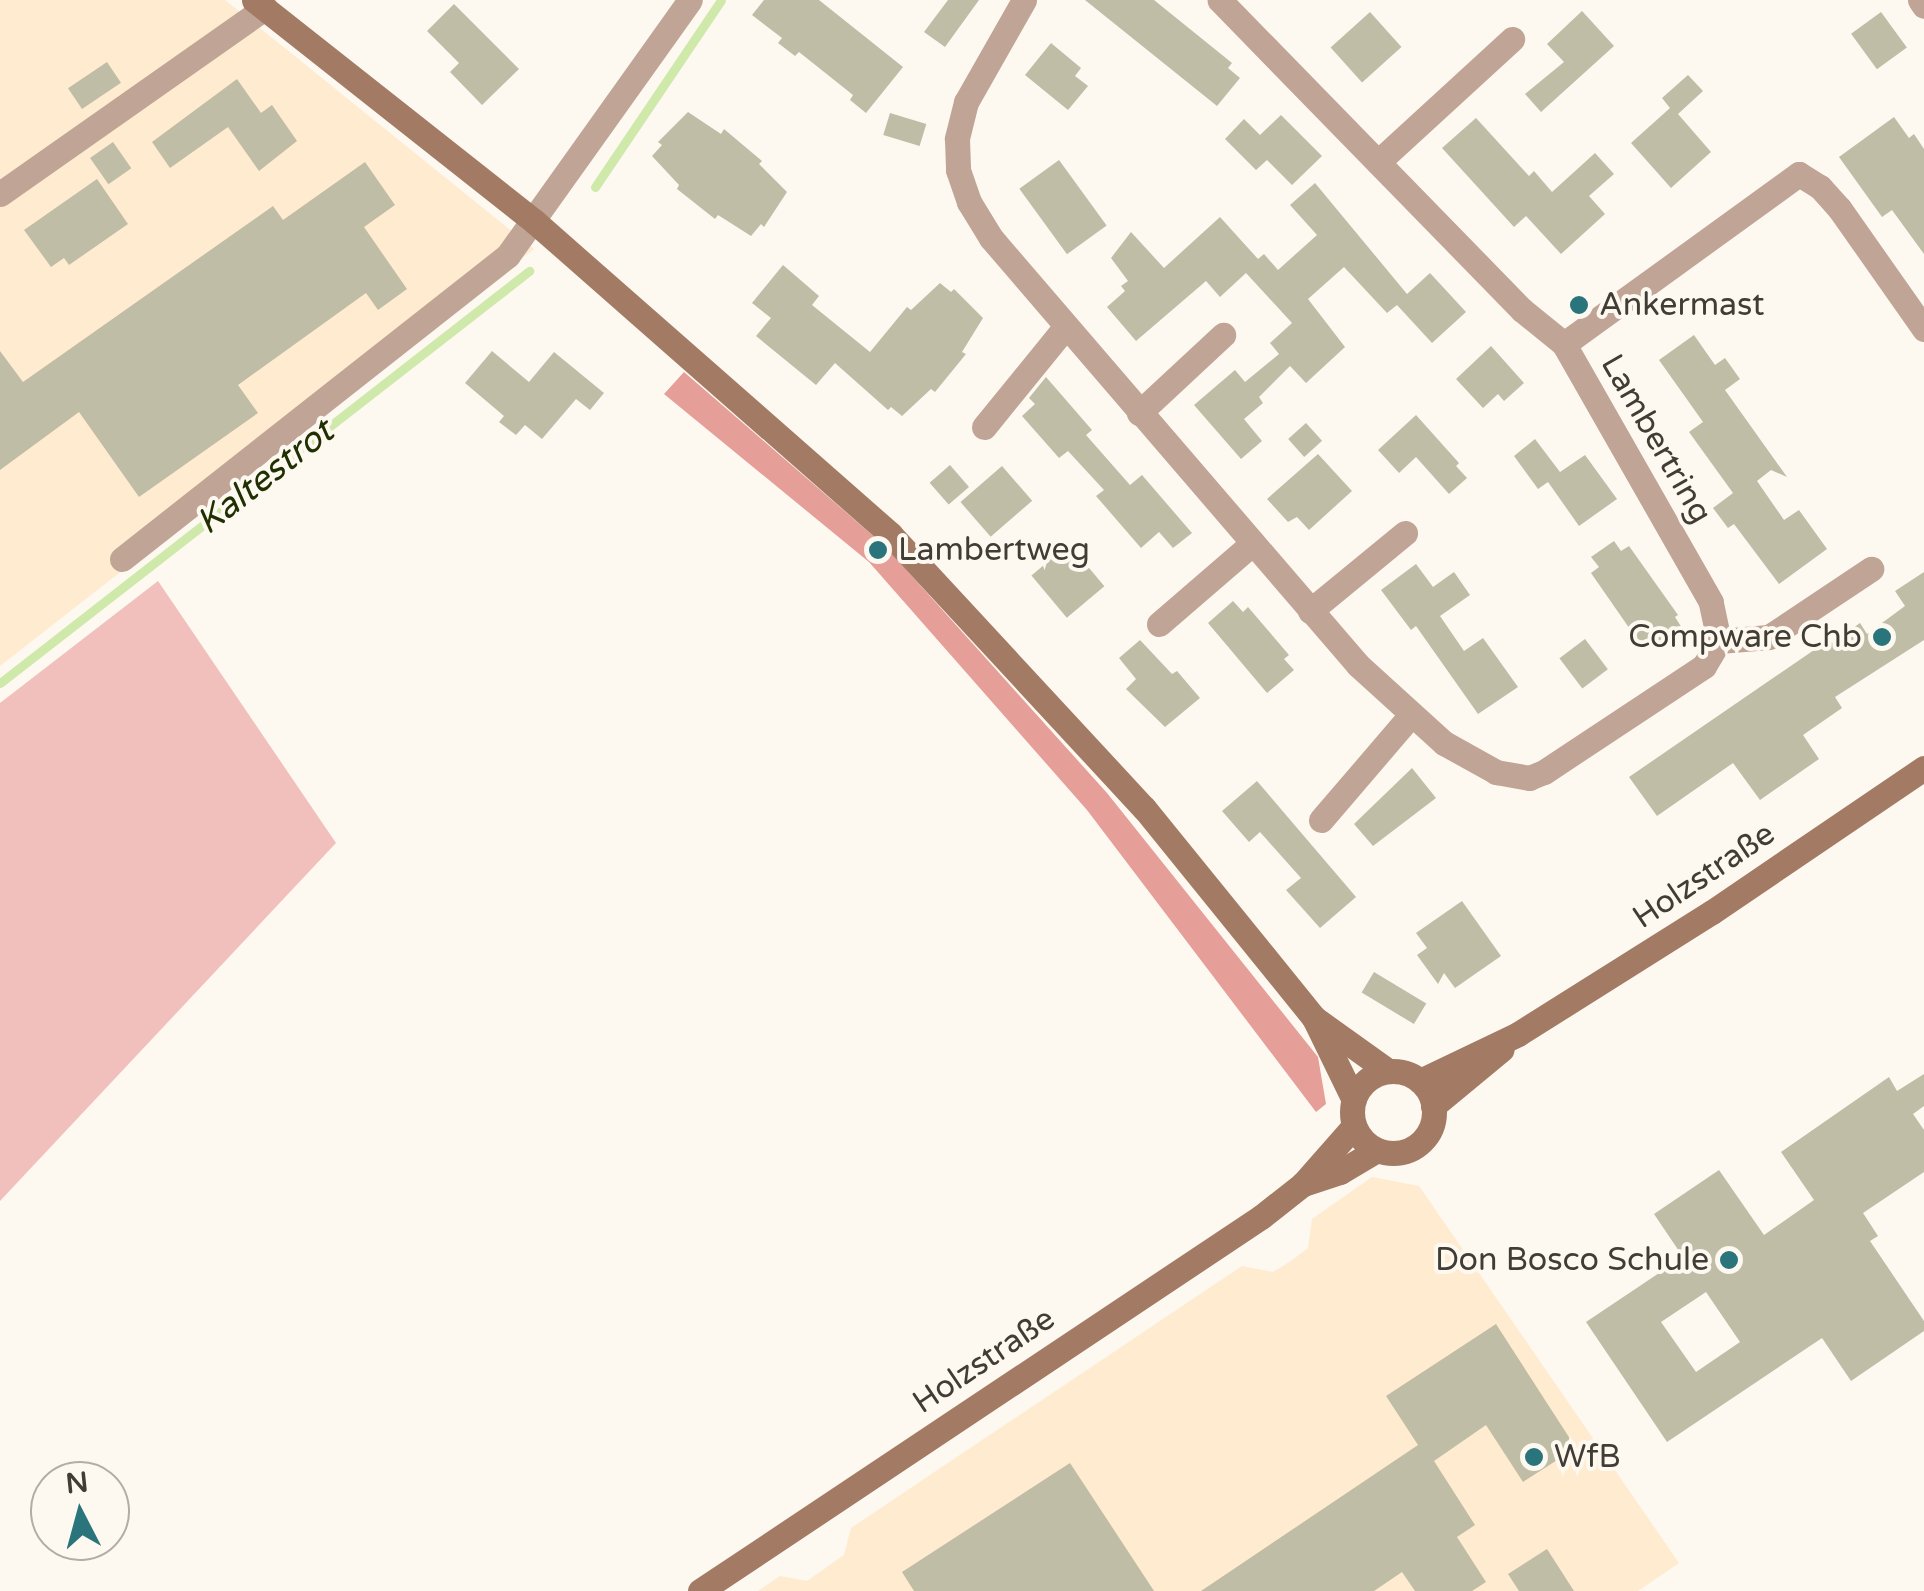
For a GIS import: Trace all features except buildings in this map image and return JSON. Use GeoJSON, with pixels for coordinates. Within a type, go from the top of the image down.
{"type":"FeatureCollection","features":[{"type":"Feature","properties":{"kind":"main road"},"geometry":{"type":"LineString","coordinates":[[260,4],[534,222],[890,534],[1144,808],[1314,1018],[1353,1098],[1354,1126],[1377,1150]]}},
{"type":"Feature","properties":{"kind":"main road","name":"Holzstraße"},"geometry":{"type":"LineString","coordinates":[[1420,1081],[1518,1034],[1712,912],[1924,768]]}},
{"type":"Feature","properties":{"kind":"main road"},"geometry":{"type":"LineString","coordinates":[[1314,1018],[1388,1071],[1408,1074],[1420,1081],[1429,1090],[1434,1106]]}},
{"type":"Feature","properties":{"kind":"main road","name":"Holzstraße"},"geometry":{"type":"LineString","coordinates":[[1303,1184],[1340,1172],[1377,1150],[1401,1152],[1417,1146],[1432,1122],[1434,1106],[1518,1034]]}},
{"type":"Feature","properties":{"kind":"main road"},"geometry":{"type":"LineString","coordinates":[[1353,1098],[1369,1078],[1388,1071]]}},
{"type":"Feature","properties":{"kind":"main road","name":"Holzstraße"},"geometry":{"type":"LineString","coordinates":[[700,1591],[1261,1217],[1303,1184],[1354,1126]]}},
{"type":"Feature","properties":{"kind":"street"},"geometry":{"type":"LineString","coordinates":[[122,559],[508,255],[690,0]]}},
{"type":"Feature","properties":{"kind":"street"},"geometry":{"type":"LineString","coordinates":[[1024,0],[966,102],[958,139],[958,170],[969,202],[991,238],[1310,612],[1410,716],[1444,743],[1496,772],[1529,778],[1704,666],[1719,641],[1769,637],[1871,568]]}},
{"type":"Feature","properties":{"kind":"street","name":"Lambertring"},"geometry":{"type":"LineString","coordinates":[[1220,0],[1522,310],[1564,344],[1712,602],[1719,641]]}},
{"type":"Feature","properties":{"kind":"street"},"geometry":{"type":"LineString","coordinates":[[0,194],[260,4]]}},
{"type":"Feature","properties":{"kind":"street"},"geometry":{"type":"LineString","coordinates":[[1378,162],[1512,38]]}},
{"type":"Feature","properties":{"kind":"street"},"geometry":{"type":"LineString","coordinates":[[1564,344],[1799,174],[1820,187],[1840,208],[1924,329]]}},
{"type":"Feature","properties":{"kind":"street"},"geometry":{"type":"LineString","coordinates":[[984,426],[1066,326]]}},
{"type":"Feature","properties":{"kind":"street"},"geometry":{"type":"LineString","coordinates":[[1139,413],[1222,335]]}},
{"type":"Feature","properties":{"kind":"street"},"geometry":{"type":"LineString","coordinates":[[1310,612],[1405,534]]}},
{"type":"Feature","properties":{"kind":"street"},"geometry":{"type":"LineString","coordinates":[[1159,624],[1253,543]]}},
{"type":"Feature","properties":{"kind":"street"},"geometry":{"type":"LineString","coordinates":[[1321,820],[1410,716]]}},
{"type":"Feature","properties":{"kind":"shaded area"},"geometry":{"type":"Polygon","coordinates":[[[0,0],[225,0],[534,249],[0,666],[0,0]]]}},
{"type":"Feature","properties":{"kind":"shaded area"},"geometry":{"type":"Polygon","coordinates":[[[684,372],[885,546],[1107,793],[1318,1057],[1326,1104],[1316,1112],[1087,810],[869,562],[664,394],[684,372]]]}},
{"type":"Feature","properties":{"kind":"shaded area"},"geometry":{"type":"Polygon","coordinates":[[[158,581],[336,843],[0,1201],[0,703],[158,581]]]}},
{"type":"Feature","properties":{"kind":"shaded area"},"geometry":{"type":"Polygon","coordinates":[[[1372,1177],[1419,1186],[1679,1563],[1638,1591],[758,1591],[780,1576],[807,1581],[844,1555],[851,1528],[1242,1266],[1273,1272],[1291,1261],[1308,1248],[1312,1219],[1372,1177]]]}},
{"type":"Feature","properties":{"kind":"waterway","name":"Kaltestrot"},"geometry":{"type":"LineString","coordinates":[[595,187],[721,0]]}},
{"type":"Feature","properties":{"kind":"waterway","name":"Kaltestrot"},"geometry":{"type":"LineString","coordinates":[[0,683],[529,271]]}},
{"type":"Feature","properties":{"kind":"place","name":"Ankermast"},"geometry":{"type":"Point","coordinates":[1579,305]}},
{"type":"Feature","properties":{"kind":"place","name":"Lambertweg"},"geometry":{"type":"Point","coordinates":[878,550]}},
{"type":"Feature","properties":{"kind":"place","name":"Compware Chb"},"geometry":{"type":"Point","coordinates":[1882,637]}},
{"type":"Feature","properties":{"kind":"place","name":"Don Bosco Schule"},"geometry":{"type":"Point","coordinates":[1729,1260]}},
{"type":"Feature","properties":{"kind":"place","name":"WfB"},"geometry":{"type":"Point","coordinates":[1534,1457]}}]}
